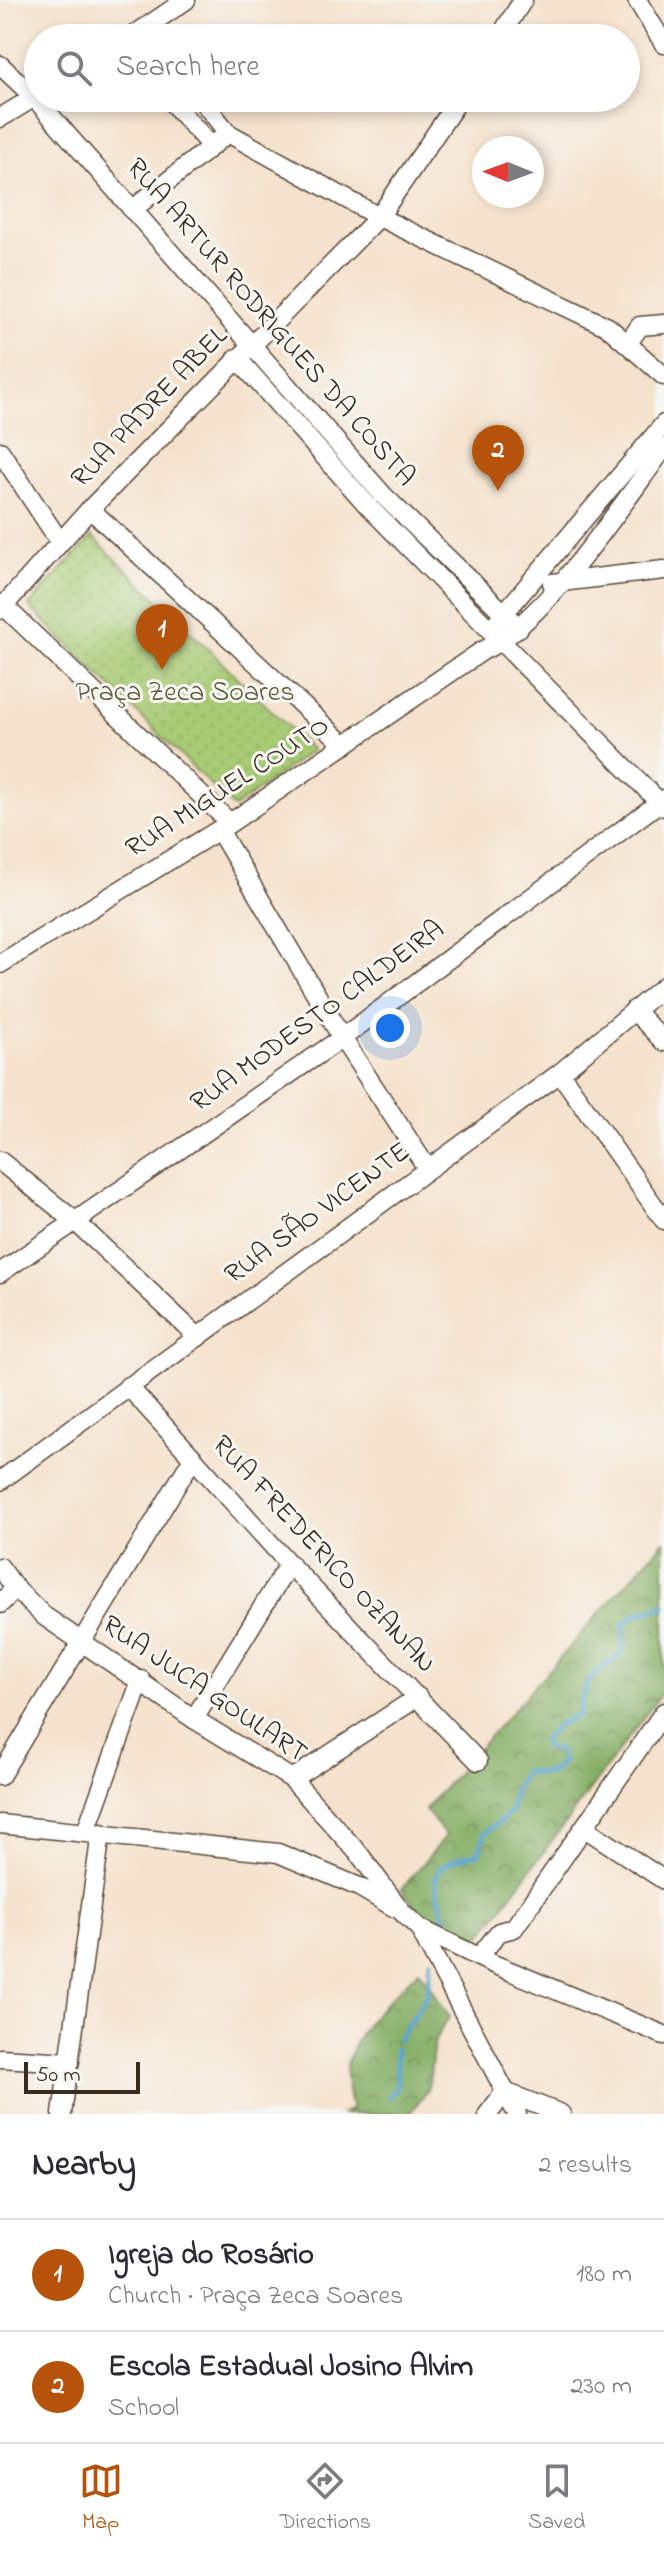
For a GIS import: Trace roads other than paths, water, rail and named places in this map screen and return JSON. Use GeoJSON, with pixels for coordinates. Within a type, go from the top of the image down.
{"type":"FeatureCollection","features":[{"type":"Feature","properties":{"kind":"street"},"geometry":{"type":"LineString","coordinates":[[157,24],[186,0]]}},
{"type":"Feature","properties":{"kind":"street"},"geometry":{"type":"LineString","coordinates":[[508,24],[523,0]]}},
{"type":"Feature","properties":{"kind":"street"},"geometry":{"type":"LineString","coordinates":[[637,0],[664,44]]}},
{"type":"Feature","properties":{"kind":"street","name":"RUA ARTUR RODRIGUES DA COSTA"},"geometry":{"type":"LineString","coordinates":[[0,65],[24,86]]}},
{"type":"Feature","properties":{"kind":"street"},"geometry":{"type":"LineString","coordinates":[[0,118],[24,103]]}},
{"type":"Feature","properties":{"kind":"street","name":"RUA ARTUR RODRIGUES DA COSTA"},"geometry":{"type":"LineString","coordinates":[[49,112],[132,210],[244,352],[495,637],[663,803]]}},
{"type":"Feature","properties":{"kind":"street"},"geometry":{"type":"LineString","coordinates":[[181,112],[210,145]]}},
{"type":"Feature","properties":{"kind":"street"},"geometry":{"type":"LineString","coordinates":[[211,112],[228,133],[379,217],[608,327],[664,376]]}},
{"type":"Feature","properties":{"kind":"street","name":"RUA PADRE ABEL"},"geometry":{"type":"LineString","coordinates":[[2,608],[90,509],[379,217],[450,112]]}},
{"type":"Feature","properties":{"kind":"street"},"geometry":{"type":"LineString","coordinates":[[132,210],[228,133]]}},
{"type":"Feature","properties":{"kind":"street"},"geometry":{"type":"LineString","coordinates":[[608,327],[664,324]]}},
{"type":"Feature","properties":{"kind":"street"},"geometry":{"type":"LineString","coordinates":[[628,343],[640,326]]}},
{"type":"Feature","properties":{"kind":"street","name":"RUA MIGUEL COUTO"},"geometry":{"type":"LineString","coordinates":[[0,964],[224,827],[482,651],[495,637],[503,614],[537,579],[664,424]]}},
{"type":"Feature","properties":{"kind":"street"},"geometry":{"type":"LineString","coordinates":[[495,637],[519,628],[558,585],[664,448]]}},
{"type":"Feature","properties":{"kind":"street"},"geometry":{"type":"LineString","coordinates":[[0,451],[60,542]]}},
{"type":"Feature","properties":{"kind":"street","name":"RUA ARTUR RODRIGUES DA COSTA"},"geometry":{"type":"LineString","coordinates":[[376,501],[519,628]]}},
{"type":"Feature","properties":{"kind":"street"},"geometry":{"type":"LineString","coordinates":[[90,509],[345,745]]}},
{"type":"Feature","properties":{"kind":"street"},"geometry":{"type":"LineString","coordinates":[[571,535],[574,546],[591,544]]}},
{"type":"Feature","properties":{"kind":"street"},"geometry":{"type":"LineString","coordinates":[[591,544],[596,568],[604,579]]}},
{"type":"Feature","properties":{"kind":"street"},"geometry":{"type":"LineString","coordinates":[[537,579],[558,585],[664,570]]}},
{"type":"Feature","properties":{"kind":"street"},"geometry":{"type":"LineString","coordinates":[[2,608],[224,827],[342,1038],[427,1168]]}},
{"type":"Feature","properties":{"kind":"street","name":"RUA MODESTO CALDEIRA"},"geometry":{"type":"LineString","coordinates":[[0,1273],[342,1038],[663,803]]}},
{"type":"Feature","properties":{"kind":"street","name":"RUA SÃO VICENTE"},"geometry":{"type":"LineString","coordinates":[[0,1481],[560,1073],[664,986]]}},
{"type":"Feature","properties":{"kind":"street"},"geometry":{"type":"LineString","coordinates":[[634,1010],[664,1042]]}},
{"type":"Feature","properties":{"kind":"street"},"geometry":{"type":"LineString","coordinates":[[560,1073],[664,1220]]}},
{"type":"Feature","properties":{"kind":"street"},"geometry":{"type":"LineString","coordinates":[[0,1161],[76,1222],[198,1337]]}},
{"type":"Feature","properties":{"kind":"street","name":"RUA FREDERICO OZANAN"},"geometry":{"type":"LineString","coordinates":[[128,1386],[289,1564],[478,1761]]}},
{"type":"Feature","properties":{"kind":"street"},"geometry":{"type":"LineString","coordinates":[[0,1776],[193,1458]]}},
{"type":"Feature","properties":{"kind":"street"},"geometry":{"type":"LineString","coordinates":[[194,1719],[289,1564]]}},
{"type":"Feature","properties":{"kind":"street","name":"RUA JUCA GOULART"},"geometry":{"type":"LineString","coordinates":[[0,1567],[15,1588],[44,1616],[194,1719],[292,1779],[360,1855],[402,1912],[419,1928],[517,2114]]}},
{"type":"Feature","properties":{"kind":"street"},"geometry":{"type":"LineString","coordinates":[[0,1604],[15,1588]]}},
{"type":"Feature","properties":{"kind":"street"},"geometry":{"type":"LineString","coordinates":[[62,2114],[94,1832],[141,1680]]}},
{"type":"Feature","properties":{"kind":"street"},"geometry":{"type":"LineString","coordinates":[[292,1779],[418,1697]]}},
{"type":"Feature","properties":{"kind":"street"},"geometry":{"type":"LineString","coordinates":[[449,1986],[451,1959],[472,1954],[514,1928],[586,1829],[664,1712]]}},
{"type":"Feature","properties":{"kind":"street"},"geometry":{"type":"LineString","coordinates":[[0,1824],[278,1853],[359,1887],[402,1912]]}},
{"type":"Feature","properties":{"kind":"street"},"geometry":{"type":"LineString","coordinates":[[586,1829],[664,1880]]}},
{"type":"Feature","properties":{"kind":"street"},"geometry":{"type":"LineString","coordinates":[[419,1928],[472,1954],[664,2035]]}},
{"type":"Feature","properties":{"kind":"street"},"geometry":{"type":"LineString","coordinates":[[0,2058],[70,2062]]}},
{"type":"Feature","properties":{"kind":"street"},"geometry":{"type":"LineString","coordinates":[[488,2114],[505,2092],[561,2114]]}},
{"type":"Feature","properties":{"kind":"waterway"},"geometry":{"type":"LineString","coordinates":[[441,1936],[444,1922],[436,1876],[442,1867],[455,1859],[479,1853],[485,1833],[511,1812],[513,1793],[524,1772],[550,1773],[562,1763],[559,1750],[545,1748],[544,1739],[558,1725],[579,1714],[588,1684],[623,1652],[624,1624],[635,1615],[664,1606]]}},
{"type":"Feature","properties":{"kind":"waterway"},"geometry":{"type":"LineString","coordinates":[[398,2040],[428,1994],[431,1960]]}},
{"type":"Feature","properties":{"kind":"waterway"},"geometry":{"type":"LineString","coordinates":[[389,2097],[397,2086],[396,2049]]}},
{"type":"Feature","properties":{"kind":"place","name":"Escola Estadual Josino Alvim"},"geometry":{"type":"Point","coordinates":[498,491]}},
{"type":"Feature","properties":{"kind":"place","name":"Igreja do Rosário"},"geometry":{"type":"Point","coordinates":[162,670]}},
{"type":"Feature","properties":{"kind":"park label","name":"Praça Zeca Soares"},"geometry":{"type":"Point","coordinates":[185,693]}}]}
